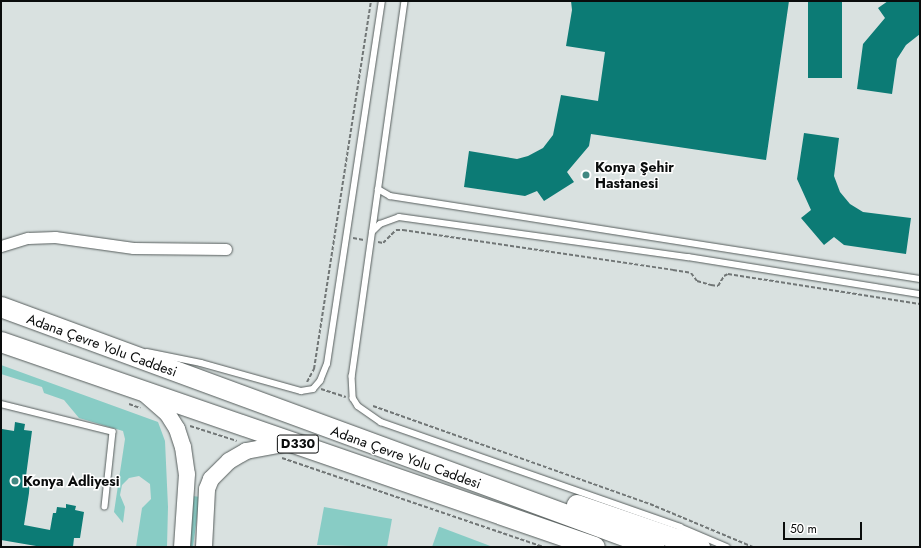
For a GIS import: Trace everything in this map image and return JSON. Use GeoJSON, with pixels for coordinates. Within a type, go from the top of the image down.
{"type":"FeatureCollection","features":[{"type":"Feature","properties":{"kind":"highway","name":"Adana Çevre Yolu Caddesi"},"geometry":{"type":"LineString","coordinates":[[1,307],[423,464],[654,547]]}},
{"type":"Feature","properties":{"kind":"highway","name":"Adana Çevre Yolu Caddesi"},"geometry":{"type":"LineString","coordinates":[[1,342],[141,392],[292,442],[595,547]]}},
{"type":"Feature","properties":{"kind":"highway"},"geometry":{"type":"LineString","coordinates":[[423,464],[479,472],[700,547]]}},
{"type":"Feature","properties":{"kind":"highway"},"geometry":{"type":"LineString","coordinates":[[435,492],[484,516],[561,547]]}},
{"type":"Feature","properties":{"kind":"street"},"geometry":{"type":"LineString","coordinates":[[1,246],[28,238],[55,237],[76,238],[133,248],[226,249]]}},
{"type":"Feature","properties":{"kind":"street"},"geometry":{"type":"LineString","coordinates":[[141,392],[161,407],[177,429],[186,463],[182,547]]}},
{"type":"Feature","properties":{"kind":"street"},"geometry":{"type":"LineString","coordinates":[[204,547],[207,489],[210,478],[246,451],[292,442]]}},
{"type":"Feature","properties":{"kind":"street"},"geometry":{"type":"LineString","coordinates":[[186,486],[196,480],[207,489]]}},
{"type":"Feature","properties":{"kind":"lane"},"geometry":{"type":"LineString","coordinates":[[112,348],[166,354],[296,390],[313,389],[320,381],[327,364],[382,1]]}},
{"type":"Feature","properties":{"kind":"lane"},"geometry":{"type":"LineString","coordinates":[[405,1],[370,242],[352,389],[353,398],[365,413],[381,422],[680,527],[727,547]]}},
{"type":"Feature","properties":{"kind":"lane"},"geometry":{"type":"LineString","coordinates":[[378,189],[390,196],[920,278]]}},
{"type":"Feature","properties":{"kind":"lane"},"geometry":{"type":"LineString","coordinates":[[372,232],[380,224],[399,217],[688,257],[920,294]]}},
{"type":"Feature","properties":{"kind":"lane"},"geometry":{"type":"LineString","coordinates":[[1,404],[113,432],[105,507]]}},
{"type":"Feature","properties":{"kind":"path"},"geometry":{"type":"LineString","coordinates":[[305,384],[314,369],[371,1]]}},
{"type":"Feature","properties":{"kind":"path"},"geometry":{"type":"LineString","coordinates":[[335,235],[383,243],[391,233],[403,230],[691,273],[697,282],[718,286],[724,276],[728,274],[920,304]]}},
{"type":"Feature","properties":{"kind":"shaded area"},"geometry":{"type":"Polygon","coordinates":[[[1,365],[158,422],[165,441],[168,507],[167,547],[136,547],[142,508],[151,499],[150,484],[139,476],[129,478],[122,485],[120,495],[125,507],[123,523],[114,512],[125,439],[123,431],[79,418],[64,400],[44,393],[42,387],[1,374],[1,365]]]}},
{"type":"Feature","properties":{"kind":"shaded area"},"geometry":{"type":"Polygon","coordinates":[[[193,496],[200,497],[193,547],[186,547],[193,496]]]}},
{"type":"Feature","properties":{"kind":"shaded area"},"geometry":{"type":"Polygon","coordinates":[[[324,507],[392,519],[387,547],[317,545],[324,507]]]}},
{"type":"Feature","properties":{"kind":"shaded area"},"geometry":{"type":"Polygon","coordinates":[[[440,527],[493,547],[432,547],[440,527]]]}},
{"type":"Feature","properties":{"kind":"building"},"geometry":{"type":"Polygon","coordinates":[[[571,1],[789,1],[766,160],[591,134],[589,146],[567,172],[574,182],[544,201],[537,191],[525,196],[464,187],[469,151],[517,159],[528,156],[543,148],[553,135],[561,95],[598,101],[605,52],[566,46],[572,10],[571,1]]]}},
{"type":"Feature","properties":{"kind":"building"},"geometry":{"type":"Polygon","coordinates":[[[808,1],[842,1],[842,78],[808,78],[808,1]]]}},
{"type":"Feature","properties":{"kind":"building"},"geometry":{"type":"Polygon","coordinates":[[[888,1],[920,1],[920,34],[906,45],[897,59],[892,94],[857,89],[863,44],[885,18],[878,8],[888,1]]]}},
{"type":"Feature","properties":{"kind":"building"},"geometry":{"type":"Polygon","coordinates":[[[804,133],[839,138],[834,176],[840,192],[850,204],[863,212],[911,218],[906,254],[844,245],[834,237],[824,245],[801,218],[811,210],[797,179],[804,133]]]}},
{"type":"Feature","properties":{"kind":"building","name":"Konya Adliyesi"},"geometry":{"type":"Polygon","coordinates":[[[15,422],[25,424],[24,430],[32,431],[26,476],[30,477],[29,493],[24,525],[50,530],[53,513],[56,513],[57,507],[66,508],[66,504],[76,506],[75,510],[84,512],[80,538],[74,538],[73,547],[42,547],[1,540],[2,429],[14,431],[15,422]]]}},
{"type":"Feature","properties":{"kind":"place","name":"Konya Şehir Hastanesi"},"geometry":{"type":"Point","coordinates":[586,175]}},
{"type":"Feature","properties":{"kind":"place","name":"Konya Adliyesi"},"geometry":{"type":"Point","coordinates":[15,481]}}]}
